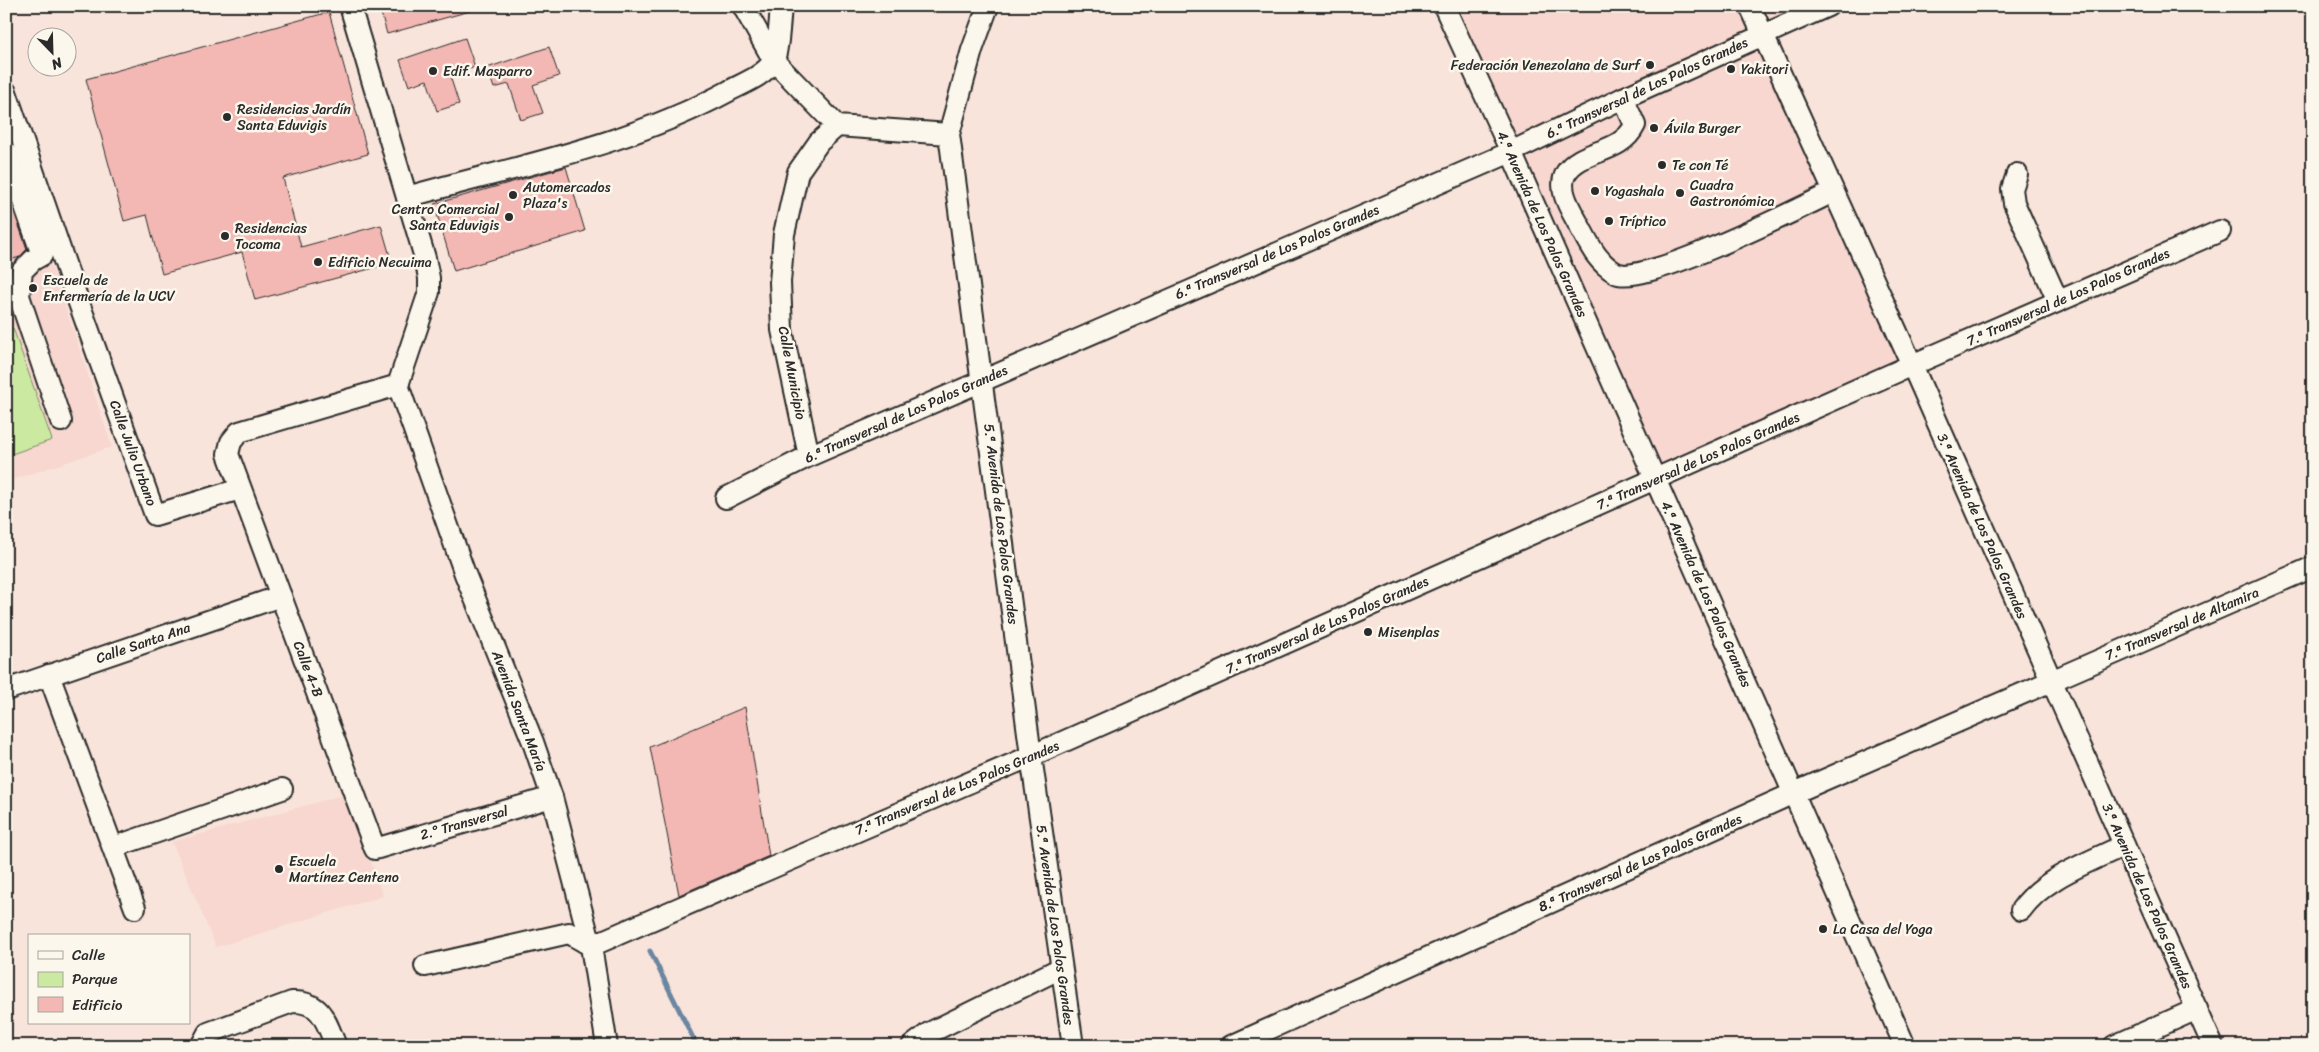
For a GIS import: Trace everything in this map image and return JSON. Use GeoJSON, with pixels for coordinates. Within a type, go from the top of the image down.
{"type":"FeatureCollection","features":[{"type":"Feature","properties":{"kind":"street"},"geometry":{"type":"LineString","coordinates":[[240,489],[228,454],[231,442],[239,432],[398,385],[429,292],[429,278],[425,258],[350,6]]}},
{"type":"Feature","properties":{"kind":"street"},"geometry":{"type":"LineString","coordinates":[[743,6],[774,61],[837,126],[949,134]]}},
{"type":"Feature","properties":{"kind":"street"},"geometry":{"type":"LineString","coordinates":[[406,197],[596,147],[678,117],[761,74],[774,61],[782,6]]}},
{"type":"Feature","properties":{"kind":"street","name":"5.ª Avenida de Los Palos Grandes"},"geometry":{"type":"LineString","coordinates":[[988,6],[972,50],[949,134],[1032,756],[1073,1046]]}},
{"type":"Feature","properties":{"kind":"street","name":"4.ª Avenida de Los Palos Grandes"},"geometry":{"type":"LineString","coordinates":[[1444,6],[1511,152],[1905,1046]]}},
{"type":"Feature","properties":{"kind":"street","name":"3.ª Avenida de Los Palos Grandes"},"geometry":{"type":"LineString","coordinates":[[1750,6],[1912,365],[2213,1046]]}},
{"type":"Feature","properties":{"kind":"street","name":"6.ª Transversal de Los Palos Grandes"},"geometry":{"type":"LineString","coordinates":[[726,498],[809,456],[1511,152],[1624,98],[1828,6]]}},
{"type":"Feature","properties":{"kind":"street","name":"Calle Julio Urbano"},"geometry":{"type":"LineString","coordinates":[[6,92],[155,515],[240,489]]}},
{"type":"Feature","properties":{"kind":"street"},"geometry":{"type":"LineString","coordinates":[[1624,98],[1635,125],[1629,137],[1577,161],[1566,174],[1563,187],[1567,201],[1595,256],[1617,274],[1630,275],[1646,272],[1695,256],[1833,192]]}},
{"type":"Feature","properties":{"kind":"street","name":"Calle Municipio"},"geometry":{"type":"LineString","coordinates":[[809,456],[782,330],[781,273],[784,234],[798,172],[820,142],[837,126]]}},
{"type":"Feature","properties":{"kind":"street"},"geometry":{"type":"LineString","coordinates":[[6,152],[42,255],[33,260],[22,271],[13,299],[62,421]]}},
{"type":"Feature","properties":{"kind":"street"},"geometry":{"type":"LineString","coordinates":[[2017,174],[2012,189],[2014,203],[2058,301]]}},
{"type":"Feature","properties":{"kind":"street","name":"7.ª Transversal de Los Palos Grandes"},"geometry":{"type":"LineString","coordinates":[[591,946],[1032,756],[1912,365],[2220,231]]}},
{"type":"Feature","properties":{"kind":"street","name":"Avenida Santa María"},"geometry":{"type":"LineString","coordinates":[[398,385],[464,574],[533,742],[552,797],[591,946],[607,1046]]}},
{"type":"Feature","properties":{"kind":"street","name":"Calle 4-B"},"geometry":{"type":"LineString","coordinates":[[240,489],[375,849]]}},
{"type":"Feature","properties":{"kind":"street","name":"7.ª Transversal de Altamira"},"geometry":{"type":"LineString","coordinates":[[2050,680],[2313,567]]}},
{"type":"Feature","properties":{"kind":"street","name":"Calle Santa Ana"},"geometry":{"type":"LineString","coordinates":[[6,690],[281,596]]}},
{"type":"Feature","properties":{"kind":"street"},"geometry":{"type":"LineString","coordinates":[[49,675],[135,908]]}},
{"type":"Feature","properties":{"kind":"street","name":"8.ª Transversal de Los Palos Grandes"},"geometry":{"type":"LineString","coordinates":[[1231,1046],[2050,680]]}},
{"type":"Feature","properties":{"kind":"street"},"geometry":{"type":"LineString","coordinates":[[114,847],[282,790]]}},
{"type":"Feature","properties":{"kind":"street","name":"2.° Transversal"},"geometry":{"type":"LineString","coordinates":[[375,849],[552,797]]}},
{"type":"Feature","properties":{"kind":"street"},"geometry":{"type":"LineString","coordinates":[[2021,910],[2030,896],[2045,885],[2124,844]]}},
{"type":"Feature","properties":{"kind":"street"},"geometry":{"type":"LineString","coordinates":[[425,966],[569,934],[591,946]]}},
{"type":"Feature","properties":{"kind":"street"},"geometry":{"type":"LineString","coordinates":[[912,1046],[929,1033],[1061,968]]}},
{"type":"Feature","properties":{"kind":"street"},"geometry":{"type":"LineString","coordinates":[[202,1046],[208,1033],[292,1002],[306,1002],[318,1010],[336,1046]]}},
{"type":"Feature","properties":{"kind":"street"},"geometry":{"type":"LineString","coordinates":[[2114,1046],[2197,1009]]}},
{"type":"Feature","properties":{"kind":"shaded area"},"geometry":{"type":"Polygon","coordinates":[[[1443,6],[1825,6],[1763,35],[1912,365],[1655,479],[1443,6]]]}},
{"type":"Feature","properties":{"kind":"shaded area","name":"Escuela de Enfermería de la UCV"},"geometry":{"type":"Polygon","coordinates":[[[6,129],[112,447],[6,482],[6,129]]]}},
{"type":"Feature","properties":{"kind":"shaded area","name":"Escuela Martínez Centeno"},"geometry":{"type":"Polygon","coordinates":[[[347,794],[383,896],[216,947],[172,842],[347,794]]]}},
{"type":"Feature","properties":{"kind":"green space"},"geometry":{"type":"Polygon","coordinates":[[[13,328],[52,440],[6,456],[6,331],[13,328]]]}},
{"type":"Feature","properties":{"kind":"building"},"geometry":{"type":"Polygon","coordinates":[[[379,6],[470,6],[470,11],[387,34],[379,6]]]}},
{"type":"Feature","properties":{"kind":"building","name":"Residencias Jardín Santa Eduvigis"},"geometry":{"type":"Polygon","coordinates":[[[329,12],[368,154],[283,178],[301,247],[381,225],[392,263],[255,300],[242,252],[162,274],[147,215],[124,221],[86,79],[329,12]]]}},
{"type":"Feature","properties":{"kind":"building","name":"Edif. Masparro"},"geometry":{"type":"Polygon","coordinates":[[[465,38],[475,67],[450,76],[459,104],[437,111],[427,80],[409,86],[400,60],[465,38]]]}},
{"type":"Feature","properties":{"kind":"building"},"geometry":{"type":"Polygon","coordinates":[[[549,47],[559,76],[533,85],[543,113],[521,120],[509,84],[494,88],[487,68],[549,47]]]}},
{"type":"Feature","properties":{"kind":"building","name":"Centro Comercial Santa Eduvigis"},"geometry":{"type":"Polygon","coordinates":[[[566,167],[585,231],[454,271],[434,204],[566,167]]]}},
{"type":"Feature","properties":{"kind":"building"},"geometry":{"type":"Polygon","coordinates":[[[13,209],[27,249],[20,257],[6,261],[6,211],[13,209]]]}},
{"type":"Feature","properties":{"kind":"building"},"geometry":{"type":"Polygon","coordinates":[[[745,707],[769,856],[679,895],[650,747],[745,707]]]}},
{"type":"Feature","properties":{"kind":"waterway"},"geometry":{"type":"LineString","coordinates":[[650,951],[697,1046]]}},
{"type":"Feature","properties":{"kind":"place","name":"Federación Venezolana de Surf"},"geometry":{"type":"Point","coordinates":[1650,65]}},
{"type":"Feature","properties":{"kind":"place","name":"Yakitori"},"geometry":{"type":"Point","coordinates":[1731,69]}},
{"type":"Feature","properties":{"kind":"place","name":"Edif. Masparro"},"geometry":{"type":"Point","coordinates":[433,71]}},
{"type":"Feature","properties":{"kind":"place","name":"Residencias Jardín Santa Eduvigis"},"geometry":{"type":"Point","coordinates":[227,117]}},
{"type":"Feature","properties":{"kind":"place","name":"Ávila Burger"},"geometry":{"type":"Point","coordinates":[1654,128]}},
{"type":"Feature","properties":{"kind":"place","name":"Te con Té"},"geometry":{"type":"Point","coordinates":[1662,165]}},
{"type":"Feature","properties":{"kind":"place","name":"Yogashala"},"geometry":{"type":"Point","coordinates":[1595,191]}},
{"type":"Feature","properties":{"kind":"place","name":"Cuadra Gastronómica"},"geometry":{"type":"Point","coordinates":[1680,193]}},
{"type":"Feature","properties":{"kind":"place","name":"Automercados Plaza's"},"geometry":{"type":"Point","coordinates":[513,195]}},
{"type":"Feature","properties":{"kind":"place","name":"Centro Comercial Santa Eduvigis"},"geometry":{"type":"Point","coordinates":[509,217]}},
{"type":"Feature","properties":{"kind":"place","name":"Tríptico"},"geometry":{"type":"Point","coordinates":[1609,221]}},
{"type":"Feature","properties":{"kind":"place","name":"Residencias Tocoma"},"geometry":{"type":"Point","coordinates":[225,236]}},
{"type":"Feature","properties":{"kind":"place","name":"Edificio Necuima"},"geometry":{"type":"Point","coordinates":[318,262]}},
{"type":"Feature","properties":{"kind":"place","name":"Escuela de Enfermería de la UCV"},"geometry":{"type":"Point","coordinates":[33,288]}},
{"type":"Feature","properties":{"kind":"place","name":"Misenplas"},"geometry":{"type":"Point","coordinates":[1368,632]}},
{"type":"Feature","properties":{"kind":"place","name":"Escuela Martínez Centeno"},"geometry":{"type":"Point","coordinates":[279,869]}},
{"type":"Feature","properties":{"kind":"place","name":"La Casa del Yoga"},"geometry":{"type":"Point","coordinates":[1823,929]}}]}
